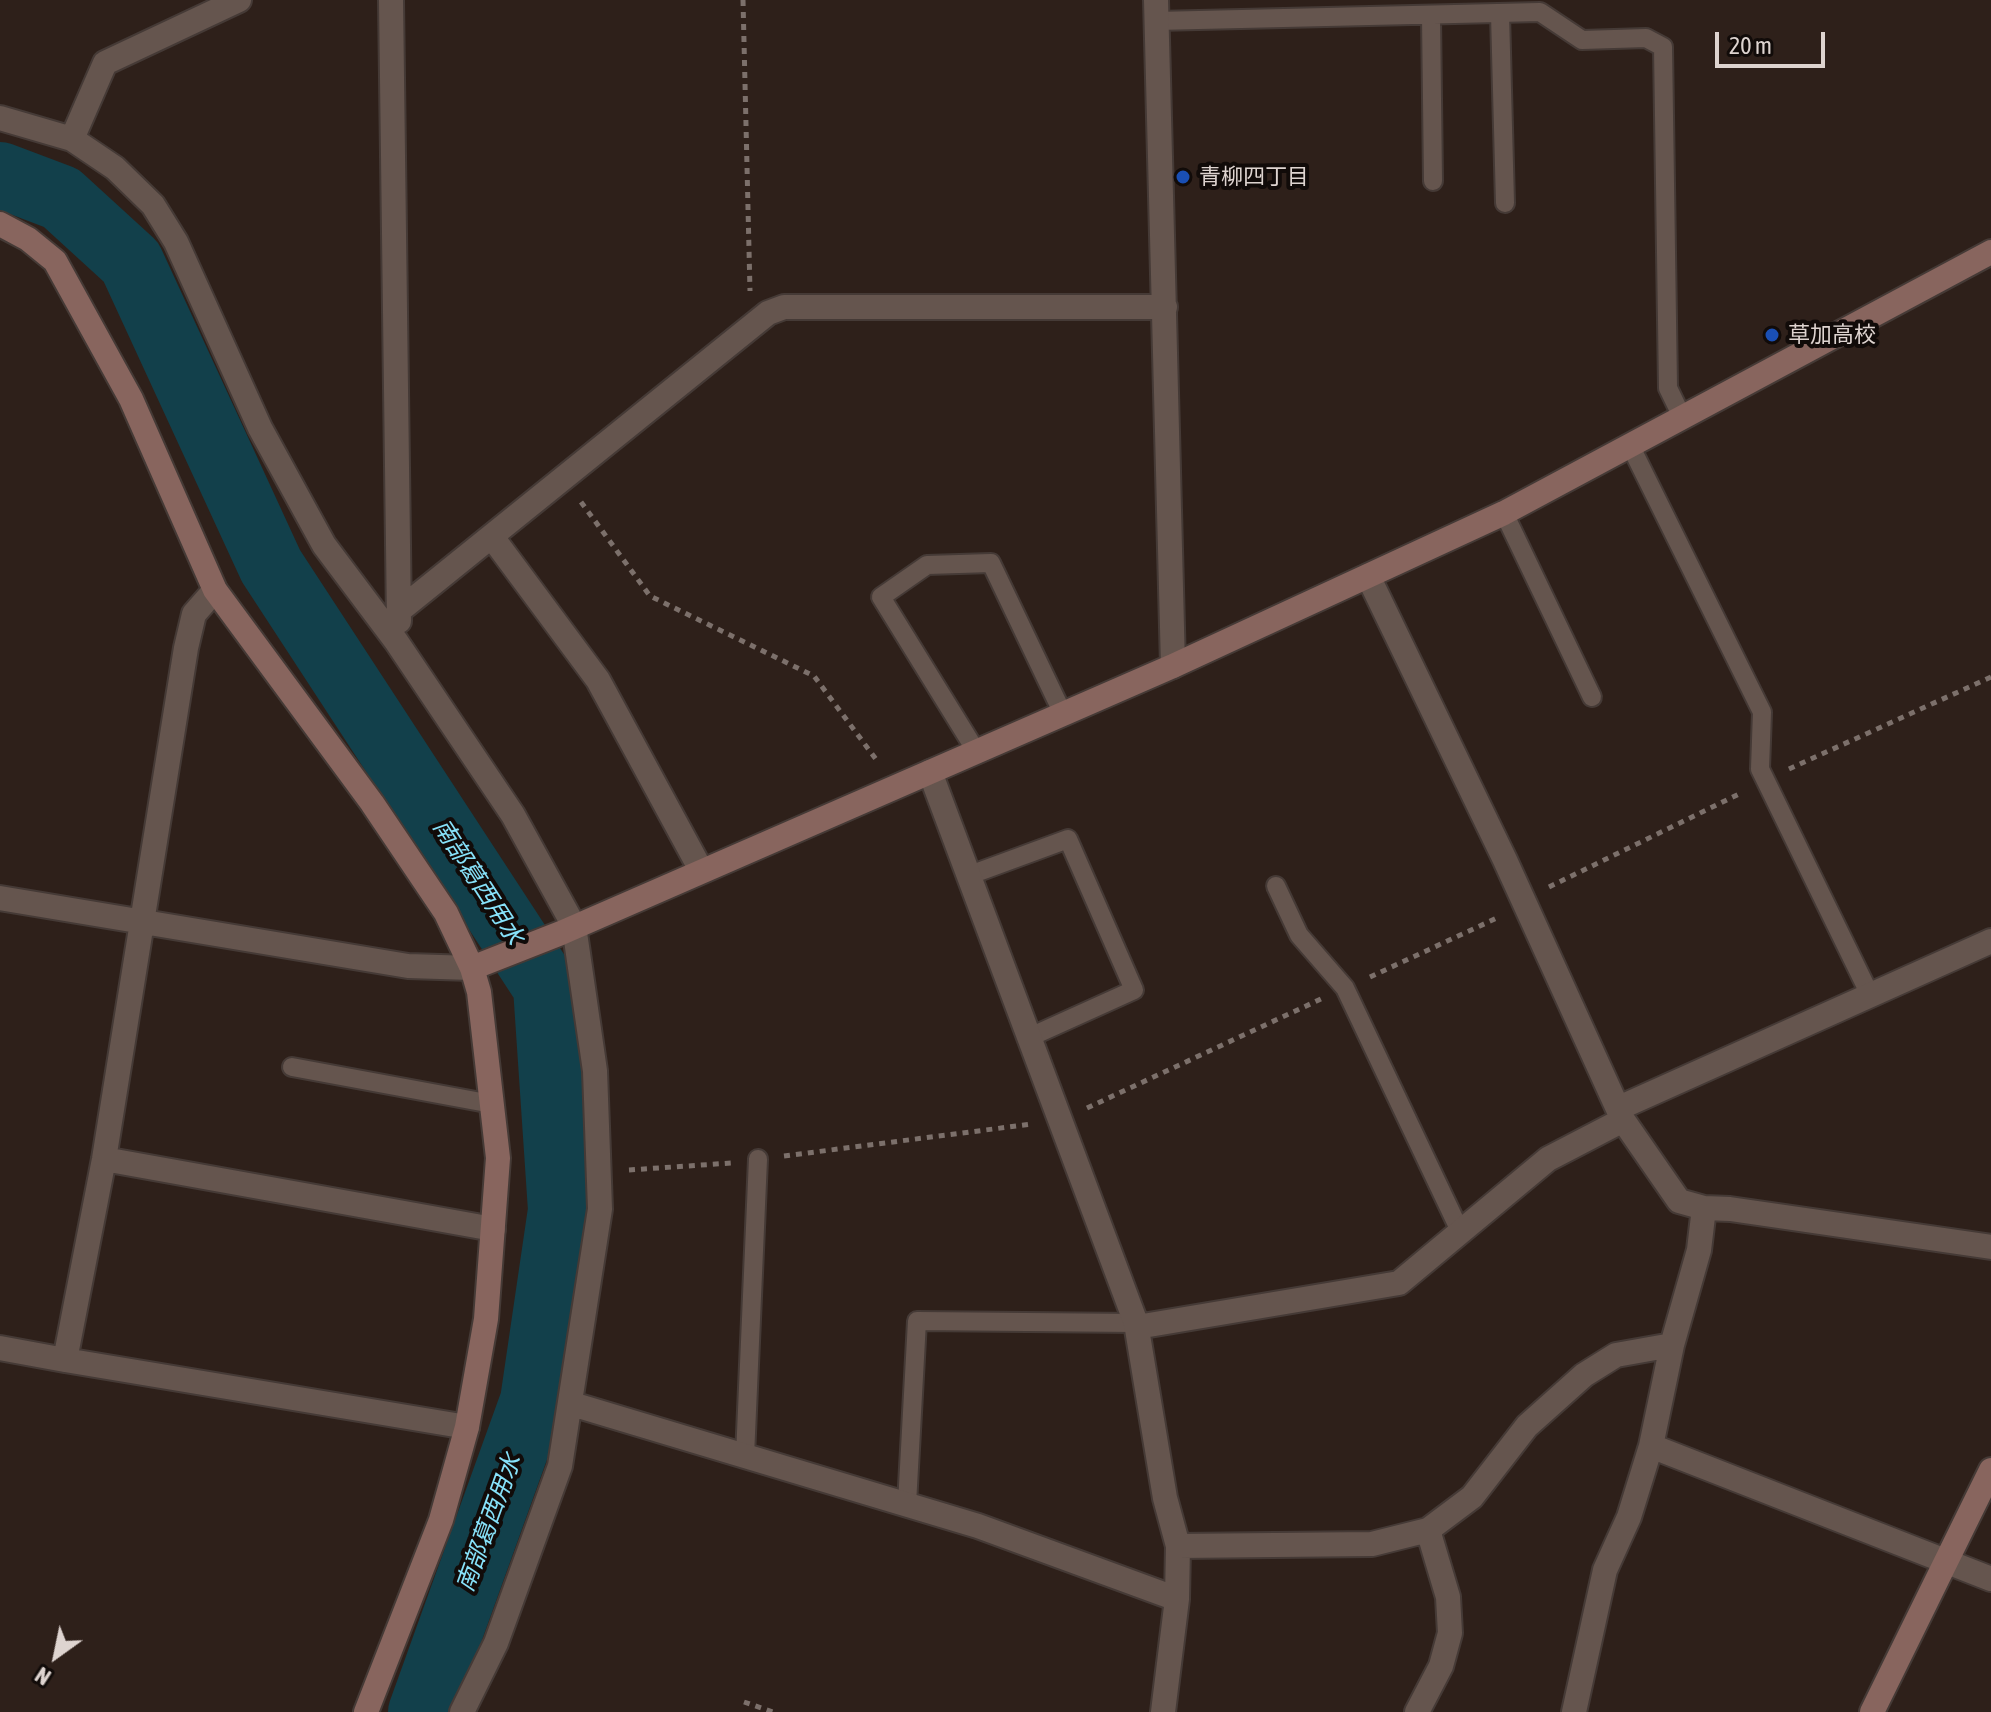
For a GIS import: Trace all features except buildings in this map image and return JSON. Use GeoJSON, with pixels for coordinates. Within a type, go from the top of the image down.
{"type":"FeatureCollection","features":[{"type":"Feature","properties":{"kind":"street"},"geometry":{"type":"LineString","coordinates":[[72,139],[105,63],[239,0]]}},
{"type":"Feature","properties":{"kind":"street"},"geometry":{"type":"LineString","coordinates":[[391,0],[400,610],[396,641]]}},
{"type":"Feature","properties":{"kind":"street"},"geometry":{"type":"LineString","coordinates":[[1156,10],[1173,666]]}},
{"type":"Feature","properties":{"kind":"street"},"geometry":{"type":"LineString","coordinates":[[0,118],[72,139],[115,168],[153,205],[176,242],[290,486],[324,545],[396,641],[513,815],[567,929],[595,1071],[601,1151],[600,1209],[560,1466],[496,1643],[462,1712]]}},
{"type":"Feature","properties":{"kind":"street"},"geometry":{"type":"LineString","coordinates":[[0,224],[28,239],[55,261],[131,399],[215,590],[372,803],[483,964],[481,1006],[498,1158],[486,1319],[467,1427],[441,1520],[366,1712]]}},
{"type":"Feature","properties":{"kind":"street"},"geometry":{"type":"LineString","coordinates":[[0,898],[408,966],[483,964],[1173,666],[1504,513],[1991,252]]}},
{"type":"Feature","properties":{"kind":"street"},"geometry":{"type":"LineString","coordinates":[[400,610],[768,313],[784,307],[1165,307]]}},
{"type":"Feature","properties":{"kind":"street"},"geometry":{"type":"LineString","coordinates":[[492,537],[598,680],[701,870]]}},
{"type":"Feature","properties":{"kind":"street"},"geometry":{"type":"LineString","coordinates":[[1368,576],[1505,860],[1621,1114],[1679,1201],[1704,1208],[1991,1247]]}},
{"type":"Feature","properties":{"kind":"street"},"geometry":{"type":"LineString","coordinates":[[65,1360],[104,1159],[186,648],[194,614],[215,590]]}},
{"type":"Feature","properties":{"kind":"street"},"geometry":{"type":"LineString","coordinates":[[930,772],[1136,1325],[1165,1498],[1178,1546],[1177,1599],[1163,1712]]}},
{"type":"Feature","properties":{"kind":"street"},"geometry":{"type":"LineString","coordinates":[[1136,1325],[1399,1283],[1548,1159],[1621,1114],[1991,941]]}},
{"type":"Feature","properties":{"kind":"street"},"geometry":{"type":"LineString","coordinates":[[104,1159],[493,1229]]}},
{"type":"Feature","properties":{"kind":"street"},"geometry":{"type":"LineString","coordinates":[[1574,1712],[1605,1570],[1629,1517],[1651,1446],[1672,1345],[1699,1250],[1704,1208]]}},
{"type":"Feature","properties":{"kind":"street"},"geometry":{"type":"LineString","coordinates":[[1178,1546],[1372,1544],[1428,1530],[1472,1497],[1527,1426],[1584,1375],[1616,1355],[1672,1345]]}},
{"type":"Feature","properties":{"kind":"street"},"geometry":{"type":"LineString","coordinates":[[0,1348],[467,1427]]}},
{"type":"Feature","properties":{"kind":"street"},"geometry":{"type":"LineString","coordinates":[[572,1404],[978,1526],[1177,1599]]}},
{"type":"Feature","properties":{"kind":"street"},"geometry":{"type":"LineString","coordinates":[[1651,1446],[1991,1579]]}},
{"type":"Feature","properties":{"kind":"street"},"geometry":{"type":"LineString","coordinates":[[1872,1712],[1991,1470]]}},
{"type":"Feature","properties":{"kind":"street"},"geometry":{"type":"LineString","coordinates":[[1417,1712],[1441,1666],[1450,1633],[1448,1597],[1428,1530]]}},
{"type":"Feature","properties":{"kind":"lane"},"geometry":{"type":"LineString","coordinates":[[1156,10],[1292,9],[1431,16],[1540,12],[1582,40],[1646,38],[1663,47],[1668,388],[1683,419]]}},
{"type":"Feature","properties":{"kind":"lane"},"geometry":{"type":"LineString","coordinates":[[1500,14],[1505,203]]}},
{"type":"Feature","properties":{"kind":"lane"},"geometry":{"type":"LineString","coordinates":[[1431,16],[1433,181]]}},
{"type":"Feature","properties":{"kind":"lane"},"geometry":{"type":"LineString","coordinates":[[1631,447],[1762,712],[1760,769],[1871,997]]}},
{"type":"Feature","properties":{"kind":"lane"},"geometry":{"type":"LineString","coordinates":[[1504,513],[1592,697]]}},
{"type":"Feature","properties":{"kind":"lane"},"geometry":{"type":"LineString","coordinates":[[976,751],[881,597],[927,565],[991,563],[1063,714]]}},
{"type":"Feature","properties":{"kind":"lane"},"geometry":{"type":"LineString","coordinates":[[970,875],[1068,839],[1134,990],[1030,1037]]}},
{"type":"Feature","properties":{"kind":"lane"},"geometry":{"type":"LineString","coordinates":[[1276,886],[1299,935],[1345,988],[1460,1231]]}},
{"type":"Feature","properties":{"kind":"lane"},"geometry":{"type":"LineString","coordinates":[[292,1067],[492,1104]]}},
{"type":"Feature","properties":{"kind":"lane"},"geometry":{"type":"LineString","coordinates":[[745,1456],[758,1159]]}},
{"type":"Feature","properties":{"kind":"lane"},"geometry":{"type":"LineString","coordinates":[[907,1504],[917,1321],[1136,1325]]}},
{"type":"Feature","properties":{"kind":"path"},"geometry":{"type":"LineString","coordinates":[[743,0],[753,325]]}},
{"type":"Feature","properties":{"kind":"path"},"geometry":{"type":"LineString","coordinates":[[564,478],[650,596],[814,676],[883,769]]}},
{"type":"Feature","properties":{"kind":"path"},"geometry":{"type":"LineString","coordinates":[[744,1702],[773,1712]]}},
{"type":"Feature","properties":{"kind":"waterway","name":"南部葛西用水"},"geometry":{"type":"LineString","coordinates":[[0,175],[61,198],[131,262],[271,566],[546,987],[561,1210],[533,1401],[421,1712]]}},
{"type":"Feature","properties":{"kind":"place","name":"青柳四丁目"},"geometry":{"type":"Point","coordinates":[1183,177]}},
{"type":"Feature","properties":{"kind":"place","name":"草加高校"},"geometry":{"type":"Point","coordinates":[1772,335]}}]}
